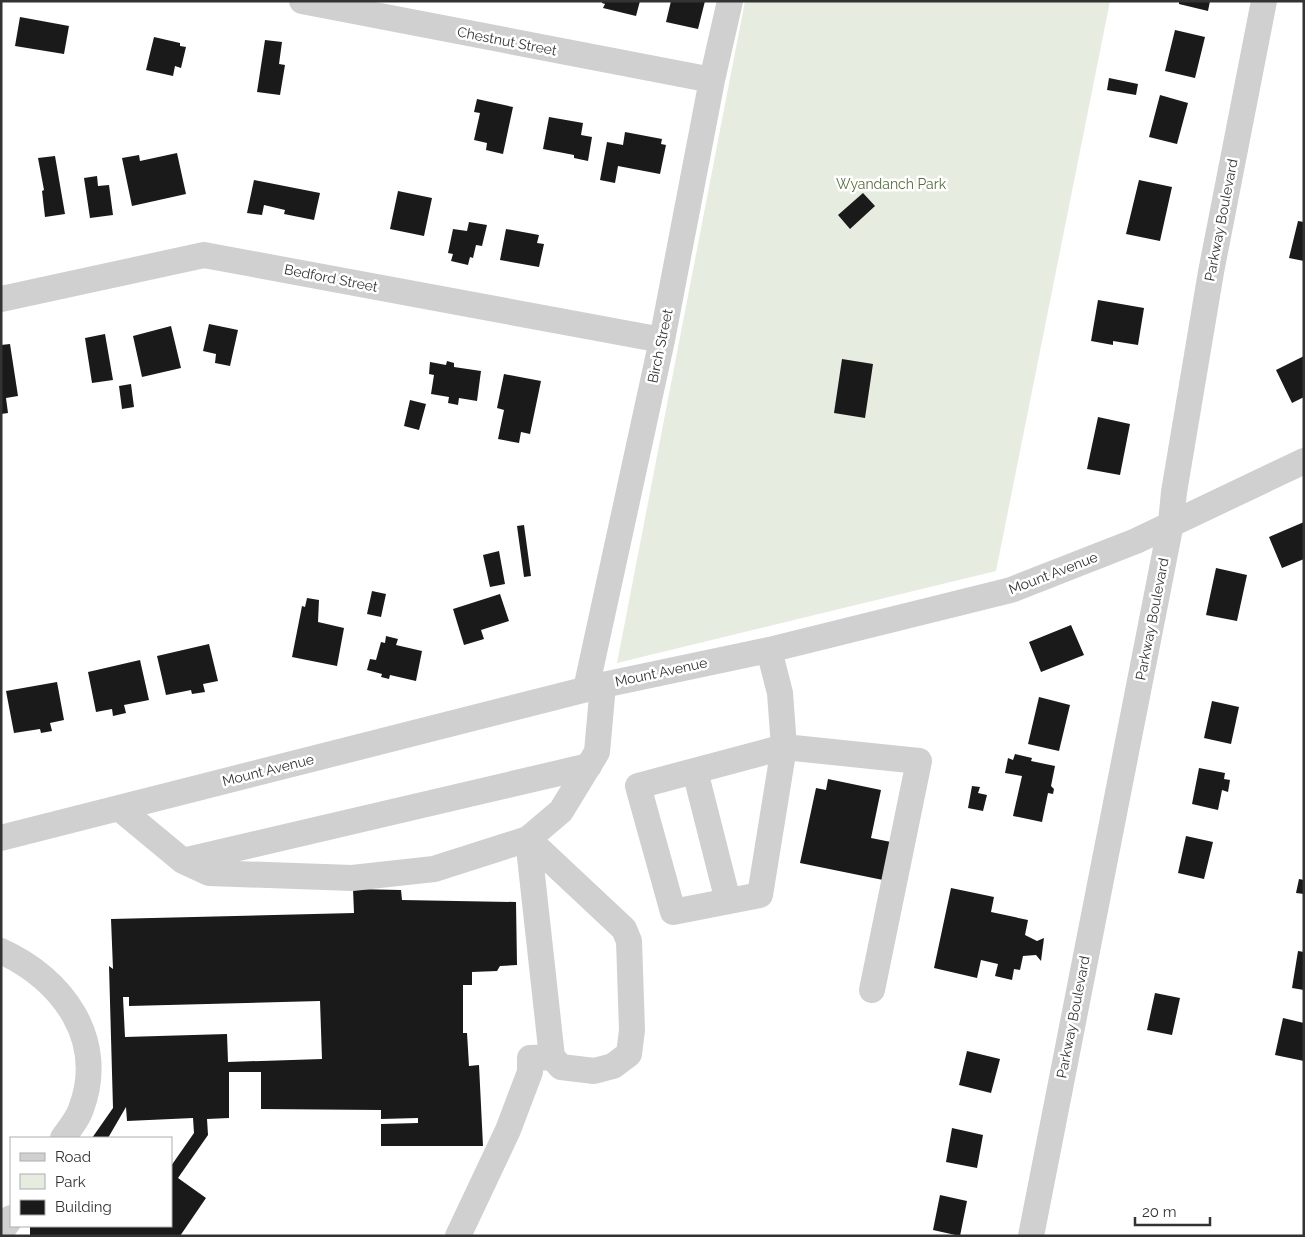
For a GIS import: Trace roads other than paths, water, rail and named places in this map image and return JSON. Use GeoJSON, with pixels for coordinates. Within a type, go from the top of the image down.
{"type":"FeatureCollection","features":[{"type":"Feature","properties":{"kind":"street","name":"Chestnut Street"},"geometry":{"type":"LineString","coordinates":[[302,1],[712,80]]}},
{"type":"Feature","properties":{"kind":"street","name":"Birch Street"},"geometry":{"type":"LineString","coordinates":[[528,839],[561,811],[597,752],[595,687],[712,80],[730,1]]}},
{"type":"Feature","properties":{"kind":"street","name":"Parkway Boulevard"},"geometry":{"type":"LineString","coordinates":[[1031,1236],[1171,523],[1174,492],[1211,272],[1264,1]]}},
{"type":"Feature","properties":{"kind":"street","name":"Bedford Street"},"geometry":{"type":"LineString","coordinates":[[1,299],[204,255],[662,340]]}},
{"type":"Feature","properties":{"kind":"street","name":"Mount Avenue"},"geometry":{"type":"LineString","coordinates":[[1,838],[595,687],[769,650],[1011,590],[1136,541],[1304,461]]}},
{"type":"Feature","properties":{"kind":"street"},"geometry":{"type":"LineString","coordinates":[[769,650],[780,693],[784,746],[760,895],[673,912],[638,786],[784,746],[919,761],[872,990]]}},
{"type":"Feature","properties":{"kind":"street"},"geometry":{"type":"LineString","coordinates":[[183,861],[589,766]]}},
{"type":"Feature","properties":{"kind":"street"},"geometry":{"type":"LineString","coordinates":[[696,771],[728,901]]}},
{"type":"Feature","properties":{"kind":"street"},"geometry":{"type":"LineString","coordinates":[[119,808],[183,861],[209,873],[352,878],[434,869],[528,839]]}},
{"type":"Feature","properties":{"kind":"street"},"geometry":{"type":"LineString","coordinates":[[528,839],[624,929],[629,941],[632,1030],[629,1054],[613,1066],[594,1071],[561,1067],[552,1057],[528,839]]}},
{"type":"Feature","properties":{"kind":"street"},"geometry":{"type":"LineString","coordinates":[[1,951],[25,963],[69,1003],[81,1026],[87,1044],[89,1071],[86,1093],[81,1110],[64,1137]]}},
{"type":"Feature","properties":{"kind":"street"},"geometry":{"type":"LineString","coordinates":[[458,1236],[508,1130],[530,1072],[530,1058],[552,1057]]}},
{"type":"Feature","properties":{"kind":"street"},"geometry":{"type":"LineString","coordinates":[[1,1232],[10,1219]]}},
{"type":"Feature","properties":{"kind":"park label","name":"Wyandanch Park"},"geometry":{"type":"Point","coordinates":[891,184]}}]}
